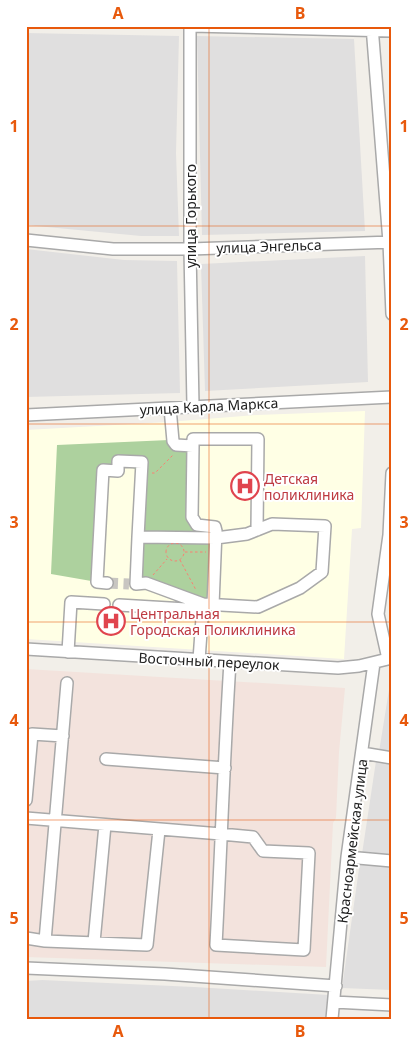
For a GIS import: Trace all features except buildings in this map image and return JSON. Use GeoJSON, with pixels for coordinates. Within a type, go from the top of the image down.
{"type":"FeatureCollection","features":[{"type":"Feature","properties":{"kind":"street"},"geometry":{"type":"LineString","coordinates":[[190,26],[372,29],[392,31]]}},
{"type":"Feature","properties":{"kind":"street","name":"улица Горького"},"geometry":{"type":"LineString","coordinates":[[190,26],[190,249],[193,406]]}},
{"type":"Feature","properties":{"kind":"street"},"geometry":{"type":"LineString","coordinates":[[372,29],[390,242],[392,314]]}},
{"type":"Feature","properties":{"kind":"street","name":"улица Энгельса"},"geometry":{"type":"LineString","coordinates":[[26,240],[113,249],[190,249],[390,242]]}},
{"type":"Feature","properties":{"kind":"street","name":"улица Карла Маркса"},"geometry":{"type":"LineString","coordinates":[[26,415],[392,397]]}},
{"type":"Feature","properties":{"kind":"street"},"geometry":{"type":"LineString","coordinates":[[170,408],[173,440],[176,445],[193,446]]}},
{"type":"Feature","properties":{"kind":"street"},"geometry":{"type":"LineString","coordinates":[[199,660],[216,538],[215,527],[197,525],[192,517],[193,439],[258,439],[257,530]]}},
{"type":"Feature","properties":{"kind":"street"},"geometry":{"type":"LineString","coordinates":[[107,583],[97,582],[103,470],[118,471],[118,461],[142,462],[137,584],[206,606]]}},
{"type":"Feature","properties":{"kind":"street"},"geometry":{"type":"LineString","coordinates":[[390,659],[378,614],[390,535],[392,472]]}},
{"type":"Feature","properties":{"kind":"street"},"geometry":{"type":"LineString","coordinates":[[119,605],[258,607],[300,588],[322,572],[325,526],[272,524],[247,534],[216,538],[138,537]]}},
{"type":"Feature","properties":{"kind":"street"},"geometry":{"type":"LineString","coordinates":[[68,652],[71,602],[104,604]]}},
{"type":"Feature","properties":{"kind":"street","name":"Восточный переулок"},"geometry":{"type":"LineString","coordinates":[[26,649],[338,668],[390,659]]}},
{"type":"Feature","properties":{"kind":"street"},"geometry":{"type":"LineString","coordinates":[[26,818],[159,830],[221,834],[253,837],[263,851],[309,854],[304,950],[216,944],[221,834],[230,662]]}},
{"type":"Feature","properties":{"kind":"street","name":"Красноармейская улица"},"geometry":{"type":"LineString","coordinates":[[332,1019],[347,857],[374,663]]}},
{"type":"Feature","properties":{"kind":"street"},"geometry":{"type":"LineString","coordinates":[[46,941],[67,683]]}},
{"type":"Feature","properties":{"kind":"street"},"geometry":{"type":"LineString","coordinates":[[26,800],[32,734],[63,736]]}},
{"type":"Feature","properties":{"kind":"street"},"geometry":{"type":"LineString","coordinates":[[362,753],[392,758]]}},
{"type":"Feature","properties":{"kind":"street"},"geometry":{"type":"LineString","coordinates":[[106,759],[225,768]]}},
{"type":"Feature","properties":{"kind":"street"},"geometry":{"type":"LineString","coordinates":[[94,942],[105,825]]}},
{"type":"Feature","properties":{"kind":"street"},"geometry":{"type":"LineString","coordinates":[[26,938],[46,941],[147,945],[159,830]]}},
{"type":"Feature","properties":{"kind":"street"},"geometry":{"type":"LineString","coordinates":[[347,857],[392,861]]}},
{"type":"Feature","properties":{"kind":"street"},"geometry":{"type":"LineString","coordinates":[[26,968],[165,974],[336,986]]}},
{"type":"Feature","properties":{"kind":"street"},"geometry":{"type":"LineString","coordinates":[[334,1002],[392,1005]]}},
{"type":"Feature","properties":{"kind":"path"},"geometry":{"type":"LineString","coordinates":[[141,472],[155,473],[173,455]]}},
{"type":"Feature","properties":{"kind":"path"},"geometry":{"type":"LineString","coordinates":[[180,560],[171,561],[165,550],[171,543],[180,544],[184,552]]}},
{"type":"Feature","properties":{"kind":"path"},"geometry":{"type":"LineString","coordinates":[[180,560],[184,552]]}},
{"type":"Feature","properties":{"kind":"path"},"geometry":{"type":"LineString","coordinates":[[184,552],[215,552]]}},
{"type":"Feature","properties":{"kind":"path"},"geometry":{"type":"LineString","coordinates":[[137,584],[168,558]]}},
{"type":"Feature","properties":{"kind":"path"},"geometry":{"type":"LineString","coordinates":[[180,560],[206,606]]}},
{"type":"Feature","properties":{"kind":"shaded area"},"geometry":{"type":"Polygon","coordinates":[[[26,33],[179,36],[176,153],[179,236],[141,236],[26,225],[26,33]]]}},
{"type":"Feature","properties":{"kind":"shaded area"},"geometry":{"type":"Polygon","coordinates":[[[197,36],[354,39],[365,231],[202,235],[197,36]]]}},
{"type":"Feature","properties":{"kind":"shaded area"},"geometry":{"type":"Polygon","coordinates":[[[26,249],[124,260],[177,261],[180,393],[26,397],[26,249]]]}},
{"type":"Feature","properties":{"kind":"shaded area"},"geometry":{"type":"Polygon","coordinates":[[[365,256],[368,382],[205,391],[201,264],[365,256]]]}},
{"type":"Feature","properties":{"kind":"shaded area"},"geometry":{"type":"Polygon","coordinates":[[[365,411],[361,528],[352,529],[344,659],[26,639],[26,430],[257,415],[365,411]]]}},
{"type":"Feature","properties":{"kind":"shaded area"},"geometry":{"type":"Polygon","coordinates":[[[26,669],[345,688],[339,752],[336,818],[333,823],[326,967],[26,957],[26,669]]]}},
{"type":"Feature","properties":{"kind":"shaded area"},"geometry":{"type":"Polygon","coordinates":[[[392,671],[392,754],[379,752],[392,671]]]}},
{"type":"Feature","properties":{"kind":"shaded area"},"geometry":{"type":"Polygon","coordinates":[[[376,761],[392,763],[392,857],[362,854],[376,761]]]}},
{"type":"Feature","properties":{"kind":"shaded area"},"geometry":{"type":"Polygon","coordinates":[[[360,862],[392,865],[392,990],[342,988],[360,862]]]}},
{"type":"Feature","properties":{"kind":"shaded area"},"geometry":{"type":"Polygon","coordinates":[[[42,980],[329,995],[327,1019],[26,1019],[26,981],[42,980]]]}},
{"type":"Feature","properties":{"kind":"green space"},"geometry":{"type":"Polygon","coordinates":[[[169,440],[193,450],[192,517],[211,526],[213,605],[136,584],[141,472],[119,461],[103,470],[97,582],[51,574],[57,445],[169,440]]]}},
{"type":"Feature","properties":{"kind":"tunnel"},"geometry":{"type":"LineString","coordinates":[[107,583],[129,584]]}},
{"type":"Feature","properties":{"kind":"place","name":"Детская поликлиника"},"geometry":{"type":"Point","coordinates":[245,486]}},
{"type":"Feature","properties":{"kind":"place","name":"Центральная Городская Поликлиника"},"geometry":{"type":"Point","coordinates":[111,621]}}]}
